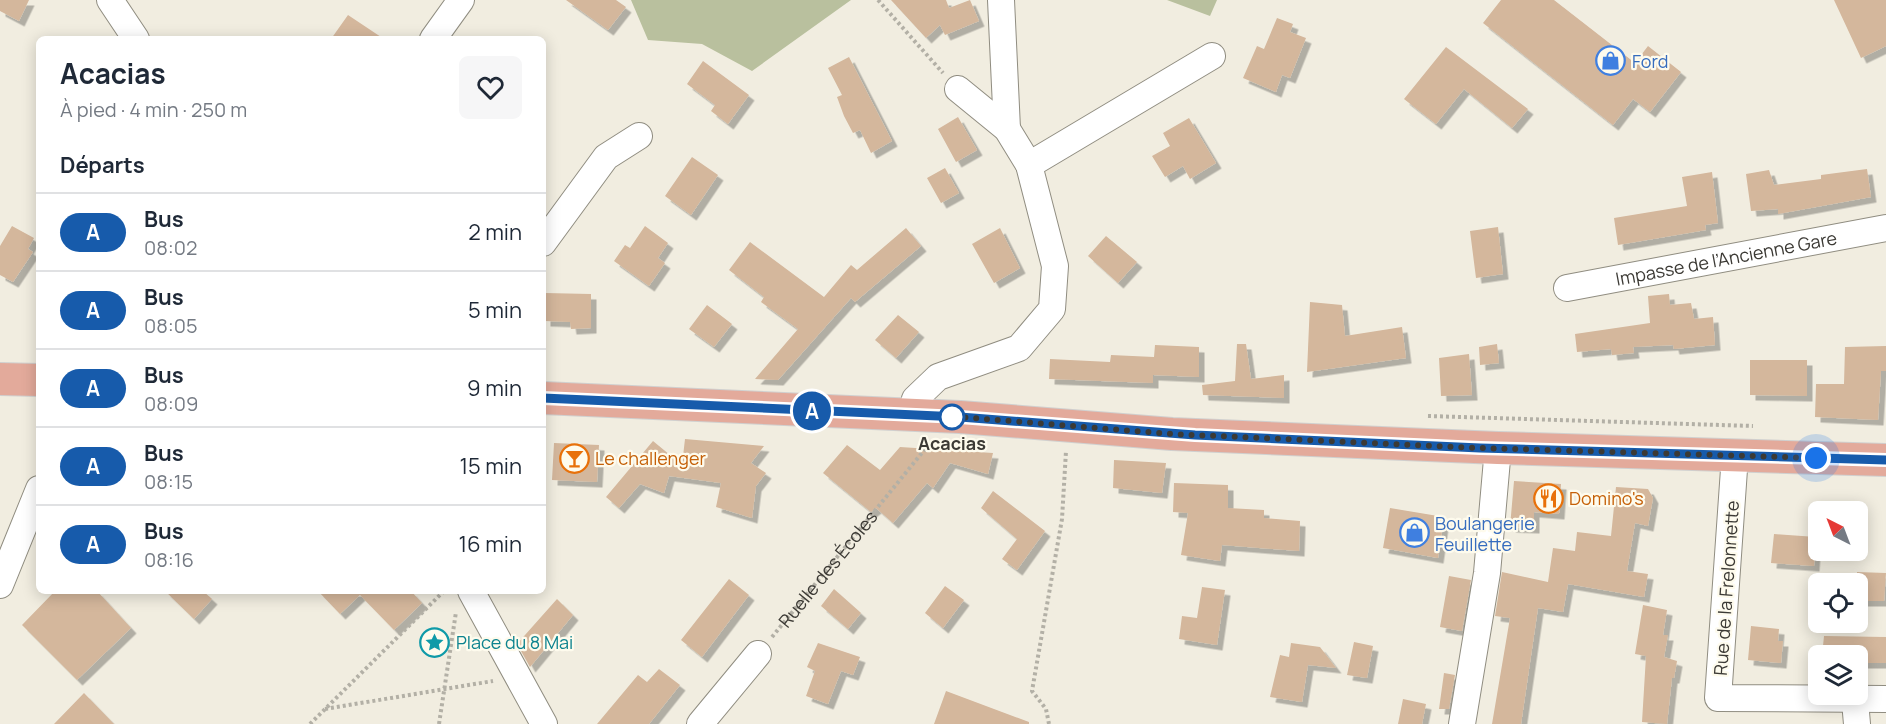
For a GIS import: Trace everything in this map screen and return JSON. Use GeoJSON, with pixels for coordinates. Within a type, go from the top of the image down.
{"type":"FeatureCollection","features":[{"type":"Feature","properties":{"kind":"main road"},"geometry":{"type":"LineString","coordinates":[[0,379],[36,381]]}},
{"type":"Feature","properties":{"kind":"main road"},"geometry":{"type":"LineString","coordinates":[[546,399],[960,417],[1172,434],[1498,448],[1886,460]]}},
{"type":"Feature","properties":{"kind":"street"},"geometry":{"type":"LineString","coordinates":[[110,0],[134,36]]}},
{"type":"Feature","properties":{"kind":"street"},"geometry":{"type":"LineString","coordinates":[[435,36],[461,0]]}},
{"type":"Feature","properties":{"kind":"street"},"geometry":{"type":"LineString","coordinates":[[1001,0],[1007,129]]}},
{"type":"Feature","properties":{"kind":"street"},"geometry":{"type":"LineString","coordinates":[[1029,165],[1212,56]]}},
{"type":"Feature","properties":{"kind":"street"},"geometry":{"type":"LineString","coordinates":[[911,415],[915,399],[938,376],[1019,348],[1052,309],[1055,266],[1029,165],[1007,129],[958,89]]}},
{"type":"Feature","properties":{"kind":"street"},"geometry":{"type":"LineString","coordinates":[[546,239],[606,157],[639,136]]}},
{"type":"Feature","properties":{"kind":"street","name":"Impasse de l’Ancienne Gare"},"geometry":{"type":"LineString","coordinates":[[1567,288],[1886,228]]}},
{"type":"Feature","properties":{"kind":"street"},"geometry":{"type":"LineString","coordinates":[[1462,724],[1487,573],[1498,448]]}},
{"type":"Feature","properties":{"kind":"street","name":"Rue de la Frelonnette"},"geometry":{"type":"LineString","coordinates":[[1736,455],[1718,698],[1856,712],[1886,699]]}},
{"type":"Feature","properties":{"kind":"street"},"geometry":{"type":"LineString","coordinates":[[0,585],[36,496]]}},
{"type":"Feature","properties":{"kind":"street"},"geometry":{"type":"LineString","coordinates":[[464,596],[544,724]]}},
{"type":"Feature","properties":{"kind":"street"},"geometry":{"type":"LineString","coordinates":[[700,724],[758,654]]}},
{"type":"Feature","properties":{"kind":"path"},"geometry":{"type":"LineString","coordinates":[[878,0],[958,89]]}},
{"type":"Feature","properties":{"kind":"path","name":"Ruelle des Écoles"},"geometry":{"type":"LineString","coordinates":[[758,654],[940,429],[960,417]]}},
{"type":"Feature","properties":{"kind":"path"},"geometry":{"type":"LineString","coordinates":[[1049,724],[1046,709],[1032,691],[1062,519],[1066,448]]}},
{"type":"Feature","properties":{"kind":"path"},"geometry":{"type":"LineString","coordinates":[[310,724],[441,594]]}},
{"type":"Feature","properties":{"kind":"path"},"geometry":{"type":"LineString","coordinates":[[439,724],[444,689],[464,596]]}},
{"type":"Feature","properties":{"kind":"path"},"geometry":{"type":"LineString","coordinates":[[325,709],[516,677]]}},
{"type":"Feature","properties":{"kind":"green space"},"geometry":{"type":"Polygon","coordinates":[[[631,0],[851,0],[752,71],[702,44],[648,40],[631,0]]]}},
{"type":"Feature","properties":{"kind":"green space"},"geometry":{"type":"Polygon","coordinates":[[[1167,0],[1217,0],[1210,16],[1167,0]]]}},
{"type":"Feature","properties":{"kind":"building"},"geometry":{"type":"Polygon","coordinates":[[[0,0],[29,0],[19,21],[0,11],[0,0]]]}},
{"type":"Feature","properties":{"kind":"building"},"geometry":{"type":"Polygon","coordinates":[[[566,0],[616,0],[626,7],[608,30],[566,0]]]}},
{"type":"Feature","properties":{"kind":"building"},"geometry":{"type":"Polygon","coordinates":[[[891,0],[946,0],[949,8],[970,0],[979,21],[945,35],[940,25],[926,38],[891,0]]]}},
{"type":"Feature","properties":{"kind":"building"},"geometry":{"type":"Polygon","coordinates":[[[1501,0],[1554,0],[1635,63],[1648,46],[1681,72],[1650,112],[1633,99],[1613,125],[1483,23],[1501,0]]]}},
{"type":"Feature","properties":{"kind":"building"},"geometry":{"type":"Polygon","coordinates":[[[1834,0],[1886,0],[1886,46],[1861,58],[1834,0]]]}},
{"type":"Feature","properties":{"kind":"building"},"geometry":{"type":"Polygon","coordinates":[[[348,15],[380,36],[333,36],[348,15]]]}},
{"type":"Feature","properties":{"kind":"building"},"geometry":{"type":"Polygon","coordinates":[[[1277,18],[1293,24],[1290,32],[1306,38],[1290,78],[1282,75],[1276,92],[1243,78],[1257,46],[1264,49],[1277,18]]]}},
{"type":"Feature","properties":{"kind":"building"},"geometry":{"type":"Polygon","coordinates":[[[1446,47],[1528,109],[1512,128],[1464,89],[1436,124],[1404,99],[1446,47]]]}},
{"type":"Feature","properties":{"kind":"building"},"geometry":{"type":"Polygon","coordinates":[[[849,57],[892,141],[871,153],[860,130],[853,133],[844,116],[837,97],[842,95],[828,68],[849,57]]]}},
{"type":"Feature","properties":{"kind":"building"},"geometry":{"type":"Polygon","coordinates":[[[703,61],[749,95],[728,124],[711,111],[715,105],[687,84],[703,61]]]}},
{"type":"Feature","properties":{"kind":"building"},"geometry":{"type":"Polygon","coordinates":[[[958,117],[977,150],[956,162],[938,129],[958,117]]]}},
{"type":"Feature","properties":{"kind":"building"},"geometry":{"type":"Polygon","coordinates":[[[1189,118],[1216,163],[1190,179],[1183,166],[1165,177],[1152,156],[1170,146],[1163,133],[1189,118]]]}},
{"type":"Feature","properties":{"kind":"building"},"geometry":{"type":"Polygon","coordinates":[[[692,157],[718,175],[691,215],[665,196],[692,157]]]}},
{"type":"Feature","properties":{"kind":"building"},"geometry":{"type":"Polygon","coordinates":[[[945,168],[959,193],[941,203],[927,178],[945,168]]]}},
{"type":"Feature","properties":{"kind":"building"},"geometry":{"type":"Polygon","coordinates":[[[1867,169],[1871,197],[1778,214],[1778,209],[1751,211],[1746,174],[1769,170],[1774,185],[1821,179],[1821,175],[1867,169]]]}},
{"type":"Feature","properties":{"kind":"building"},"geometry":{"type":"Polygon","coordinates":[[[1712,172],[1718,223],[1705,225],[1706,230],[1618,245],[1614,218],[1687,206],[1682,177],[1712,172]]]}},
{"type":"Feature","properties":{"kind":"building"},"geometry":{"type":"Polygon","coordinates":[[[12,226],[34,238],[28,249],[33,252],[13,282],[0,275],[0,246],[12,226]]]}},
{"type":"Feature","properties":{"kind":"building"},"geometry":{"type":"Polygon","coordinates":[[[645,226],[668,243],[658,258],[665,263],[649,286],[614,261],[625,245],[630,248],[645,226]]]}},
{"type":"Feature","properties":{"kind":"building"},"geometry":{"type":"Polygon","coordinates":[[[1498,227],[1503,274],[1476,278],[1470,231],[1498,227]]]}},
{"type":"Feature","properties":{"kind":"building"},"geometry":{"type":"Polygon","coordinates":[[[906,228],[921,246],[855,302],[851,298],[778,380],[755,379],[798,329],[761,302],[764,297],[729,270],[750,242],[824,297],[851,265],[857,270],[906,228]]]}},
{"type":"Feature","properties":{"kind":"building"},"geometry":{"type":"Polygon","coordinates":[[[1000,228],[1020,268],[994,283],[972,244],[1000,228]]]}},
{"type":"Feature","properties":{"kind":"building"},"geometry":{"type":"Polygon","coordinates":[[[1106,236],[1137,262],[1118,283],[1088,256],[1106,236]]]}},
{"type":"Feature","properties":{"kind":"building"},"geometry":{"type":"Polygon","coordinates":[[[546,293],[591,294],[591,328],[571,329],[570,322],[546,321],[546,293]]]}},
{"type":"Feature","properties":{"kind":"building"},"geometry":{"type":"Polygon","coordinates":[[[1669,294],[1670,305],[1691,303],[1694,319],[1713,317],[1715,345],[1674,349],[1673,345],[1633,347],[1634,353],[1612,355],[1611,349],[1577,352],[1575,334],[1650,323],[1648,296],[1669,294]]]}},
{"type":"Feature","properties":{"kind":"building"},"geometry":{"type":"Polygon","coordinates":[[[1310,302],[1342,305],[1345,336],[1402,327],[1406,358],[1307,372],[1310,302]]]}},
{"type":"Feature","properties":{"kind":"building"},"geometry":{"type":"Polygon","coordinates":[[[707,305],[732,324],[714,347],[689,329],[707,305]]]}},
{"type":"Feature","properties":{"kind":"building"},"geometry":{"type":"Polygon","coordinates":[[[898,315],[919,332],[896,358],[875,340],[898,315]]]}},
{"type":"Feature","properties":{"kind":"building"},"geometry":{"type":"Polygon","coordinates":[[[1237,344],[1246,344],[1251,379],[1284,375],[1284,398],[1203,395],[1202,385],[1235,381],[1237,344]]]}},
{"type":"Feature","properties":{"kind":"building"},"geometry":{"type":"Polygon","coordinates":[[[1497,344],[1499,363],[1480,365],[1479,347],[1497,344]]]}},
{"type":"Feature","properties":{"kind":"building"},"geometry":{"type":"Polygon","coordinates":[[[1155,345],[1199,347],[1199,377],[1153,375],[1153,383],[1049,379],[1050,359],[1110,362],[1111,355],[1154,357],[1155,345]]]}},
{"type":"Feature","properties":{"kind":"building"},"geometry":{"type":"Polygon","coordinates":[[[1886,346],[1886,371],[1881,371],[1878,420],[1815,417],[1816,384],[1844,384],[1845,347],[1886,346]]]}},
{"type":"Feature","properties":{"kind":"building"},"geometry":{"type":"Polygon","coordinates":[[[1469,354],[1472,395],[1441,396],[1439,358],[1469,354]]]}},
{"type":"Feature","properties":{"kind":"building"},"geometry":{"type":"Polygon","coordinates":[[[1750,360],[1807,360],[1807,396],[1750,395],[1750,360]]]}},
{"type":"Feature","properties":{"kind":"building"},"geometry":{"type":"Polygon","coordinates":[[[685,439],[764,446],[751,463],[766,473],[756,486],[752,518],[716,507],[721,483],[669,476],[664,493],[640,484],[619,508],[606,497],[653,441],[682,465],[685,439]]]}},
{"type":"Feature","properties":{"kind":"building"},"geometry":{"type":"Polygon","coordinates":[[[554,443],[599,445],[597,482],[552,480],[554,443]]]}},
{"type":"Feature","properties":{"kind":"building"},"geometry":{"type":"Polygon","coordinates":[[[847,445],[880,470],[900,447],[993,453],[988,474],[950,463],[933,488],[927,483],[893,523],[876,508],[871,512],[823,473],[847,445]]]}},
{"type":"Feature","properties":{"kind":"building"},"geometry":{"type":"Polygon","coordinates":[[[1114,460],[1166,463],[1162,493],[1113,488],[1114,460]]]}},
{"type":"Feature","properties":{"kind":"building"},"geometry":{"type":"Polygon","coordinates":[[[1514,481],[1561,484],[1559,514],[1534,512],[1534,528],[1510,527],[1514,481]]]}},
{"type":"Feature","properties":{"kind":"building"},"geometry":{"type":"Polygon","coordinates":[[[1174,483],[1228,485],[1228,508],[1264,510],[1264,518],[1300,521],[1299,551],[1222,545],[1220,561],[1181,555],[1188,513],[1173,512],[1174,483]]]}},
{"type":"Feature","properties":{"kind":"building"},"geometry":{"type":"Polygon","coordinates":[[[1616,487],[1648,489],[1653,498],[1648,526],[1635,523],[1627,571],[1648,574],[1644,597],[1568,584],[1563,612],[1538,608],[1521,724],[1492,724],[1510,618],[1495,616],[1502,572],[1548,582],[1553,548],[1575,551],[1577,532],[1611,536],[1616,487]]]}},
{"type":"Feature","properties":{"kind":"building"},"geometry":{"type":"Polygon","coordinates":[[[993,491],[1045,531],[1017,570],[1002,559],[1017,539],[981,508],[993,491]]]}},
{"type":"Feature","properties":{"kind":"building","name":"Boulangerie Feuillette"},"geometry":{"type":"Polygon","coordinates":[[[1390,508],[1444,517],[1438,558],[1383,548],[1390,508]]]}},
{"type":"Feature","properties":{"kind":"building"},"geometry":{"type":"Polygon","coordinates":[[[1774,534],[1808,536],[1808,561],[1814,561],[1814,566],[1771,563],[1774,534]]]}},
{"type":"Feature","properties":{"kind":"building"},"geometry":{"type":"Polygon","coordinates":[[[1857,572],[1886,573],[1884,601],[1868,601],[1868,573],[1857,572]]]}},
{"type":"Feature","properties":{"kind":"building"},"geometry":{"type":"Polygon","coordinates":[[[1449,576],[1471,580],[1462,631],[1440,627],[1449,576]]]}},
{"type":"Feature","properties":{"kind":"building"},"geometry":{"type":"Polygon","coordinates":[[[729,579],[749,595],[702,657],[681,640],[729,579]]]}},
{"type":"Feature","properties":{"kind":"building"},"geometry":{"type":"Polygon","coordinates":[[[945,586],[964,600],[943,628],[925,613],[945,586]]]}},
{"type":"Feature","properties":{"kind":"building"},"geometry":{"type":"Polygon","coordinates":[[[1202,587],[1225,590],[1217,645],[1179,639],[1182,616],[1197,618],[1202,587]]]}},
{"type":"Feature","properties":{"kind":"building"},"geometry":{"type":"Polygon","coordinates":[[[834,589],[861,613],[848,629],[821,606],[834,589]]]}},
{"type":"Feature","properties":{"kind":"building"},"geometry":{"type":"Polygon","coordinates":[[[52,594],[100,594],[131,628],[77,680],[22,625],[52,594]]]}},
{"type":"Feature","properties":{"kind":"building"},"geometry":{"type":"Polygon","coordinates":[[[168,594],[206,594],[212,599],[194,619],[168,594]]]}},
{"type":"Feature","properties":{"kind":"building"},"geometry":{"type":"Polygon","coordinates":[[[321,594],[414,594],[422,603],[394,630],[360,595],[340,614],[321,594]]]}},
{"type":"Feature","properties":{"kind":"building"},"geometry":{"type":"Polygon","coordinates":[[[557,599],[573,615],[530,667],[517,644],[557,599]]]}},
{"type":"Feature","properties":{"kind":"building"},"geometry":{"type":"Polygon","coordinates":[[[1643,605],[1667,610],[1663,635],[1668,635],[1664,657],[1677,661],[1674,678],[1672,678],[1667,724],[1642,722],[1646,656],[1635,654],[1643,605]]]}},
{"type":"Feature","properties":{"kind":"building"},"geometry":{"type":"Polygon","coordinates":[[[1751,626],[1779,629],[1778,641],[1783,641],[1781,663],[1748,660],[1751,626]]]}},
{"type":"Feature","properties":{"kind":"building"},"geometry":{"type":"Polygon","coordinates":[[[1824,636],[1886,637],[1886,663],[1868,663],[1868,645],[1823,645],[1824,636]]]}},
{"type":"Feature","properties":{"kind":"building"},"geometry":{"type":"Polygon","coordinates":[[[1354,642],[1373,646],[1367,678],[1347,675],[1354,642]]]}},
{"type":"Feature","properties":{"kind":"building"},"geometry":{"type":"Polygon","coordinates":[[[818,643],[860,657],[853,675],[841,671],[828,704],[806,696],[815,671],[807,667],[818,643]]]}},
{"type":"Feature","properties":{"kind":"building"},"geometry":{"type":"Polygon","coordinates":[[[1291,643],[1320,647],[1336,668],[1308,665],[1302,702],[1270,697],[1280,655],[1289,657],[1291,643]]]}},
{"type":"Feature","properties":{"kind":"building"},"geometry":{"type":"Polygon","coordinates":[[[659,669],[680,685],[649,724],[597,724],[638,675],[647,682],[659,669]]]}},
{"type":"Feature","properties":{"kind":"building"},"geometry":{"type":"Polygon","coordinates":[[[1444,673],[1455,675],[1449,709],[1439,709],[1444,673]]]}},
{"type":"Feature","properties":{"kind":"building"},"geometry":{"type":"Polygon","coordinates":[[[946,691],[1029,722],[1029,724],[934,724],[946,691]]]}},
{"type":"Feature","properties":{"kind":"building"},"geometry":{"type":"Polygon","coordinates":[[[84,693],[114,724],[54,724],[84,693]]]}},
{"type":"Feature","properties":{"kind":"building"},"geometry":{"type":"Polygon","coordinates":[[[1403,699],[1426,704],[1422,724],[1398,724],[1403,699]]]}},
{"type":"Feature","properties":{"kind":"bus line","name":"A"},"geometry":{"type":"LineString","coordinates":[[546,398],[960,417],[1149,433],[1480,448],[1886,460]]}},
{"type":"Feature","properties":{"kind":"place","name":"Ford"},"geometry":{"type":"Point","coordinates":[1611,61]}},
{"type":"Feature","properties":{"kind":"place","name":"Acacias"},"geometry":{"type":"Point","coordinates":[952,417]}},
{"type":"Feature","properties":{"kind":"place","name":"Le challenger"},"geometry":{"type":"Point","coordinates":[574,458]}},
{"type":"Feature","properties":{"kind":"place","name":"Domino's"},"geometry":{"type":"Point","coordinates":[1548,498]}},
{"type":"Feature","properties":{"kind":"place","name":"Boulangerie Feuillette"},"geometry":{"type":"Point","coordinates":[1414,533]}},
{"type":"Feature","properties":{"kind":"place","name":"Place du 8 Mai"},"geometry":{"type":"Point","coordinates":[435,642]}},
{"type":"Feature","properties":{"kind":"route"},"geometry":{"type":"LineString","coordinates":[[952,417],[948,416],[1172,434],[1480,448],[1816,458]]}}]}
